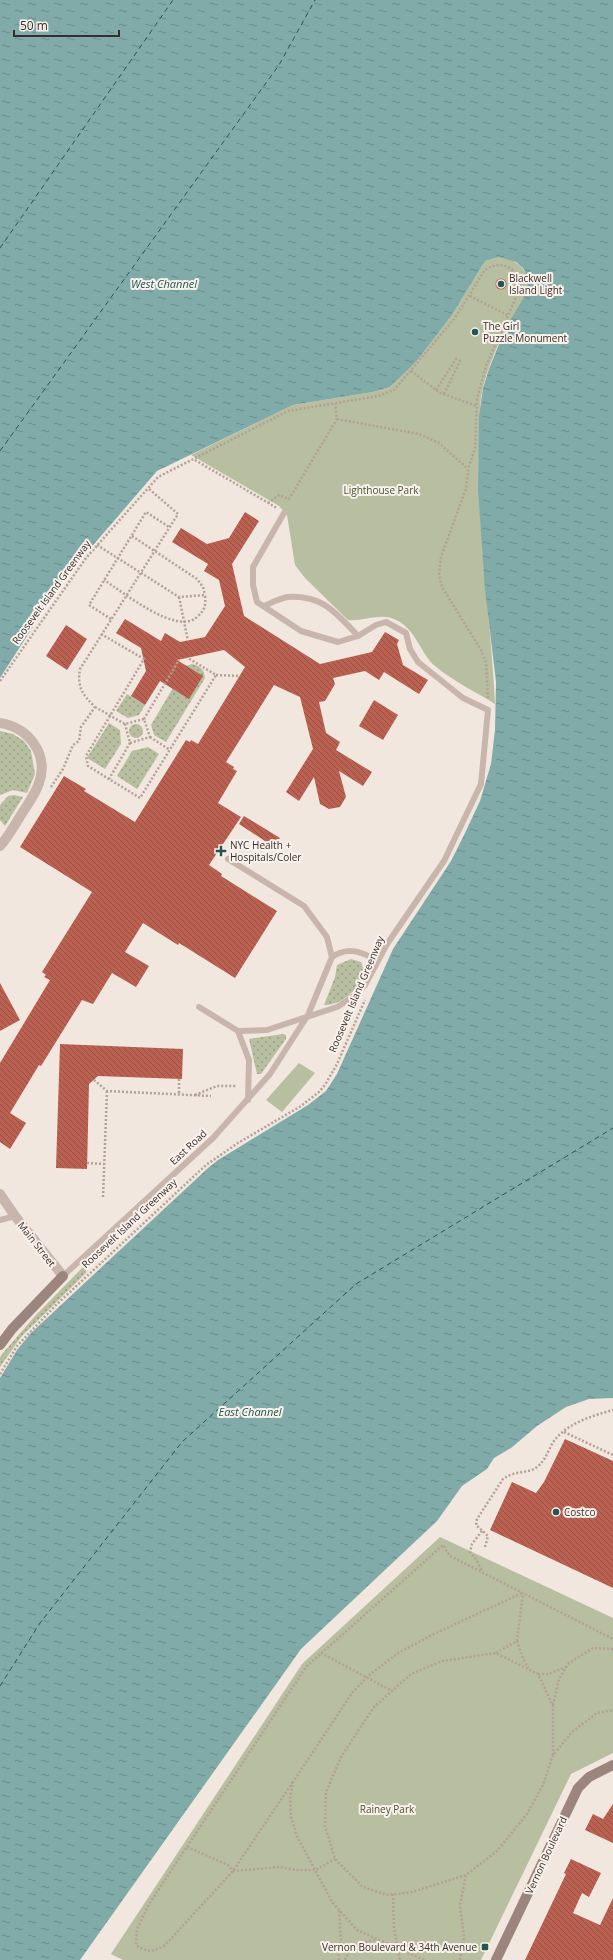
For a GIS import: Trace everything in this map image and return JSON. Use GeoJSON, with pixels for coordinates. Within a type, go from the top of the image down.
{"type":"FeatureCollection","features":[{"type":"Feature","properties":{"kind":"main road","name":"Main Street"},"geometry":{"type":"LineString","coordinates":[[0,1344],[12,1329],[62,1276]]}},
{"type":"Feature","properties":{"kind":"main road","name":"Vernon Boulevard"},"geometry":{"type":"LineString","coordinates":[[496,1960],[578,1788],[589,1777],[613,1765]]}},
{"type":"Feature","properties":{"kind":"street"},"geometry":{"type":"LineString","coordinates":[[0,723],[12,726],[30,737],[39,752],[42,768],[36,790],[7,838],[0,846]]}},
{"type":"Feature","properties":{"kind":"street","name":"Main Street"},"geometry":{"type":"LineString","coordinates":[[0,1194],[15,1216],[62,1276]]}},
{"type":"Feature","properties":{"kind":"lane"},"geometry":{"type":"LineString","coordinates":[[284,513],[253,567],[253,585],[257,602],[301,631],[338,642],[358,636],[376,625],[386,622],[406,633],[410,649],[418,662],[463,698],[488,710]]}},
{"type":"Feature","properties":{"kind":"lane"},"geometry":{"type":"LineString","coordinates":[[264,606],[286,597],[317,600],[337,614],[358,636]]}},
{"type":"Feature","properties":{"kind":"lane","name":"Roosevelt Island Greenway"},"geometry":{"type":"LineString","coordinates":[[377,960],[444,860],[481,784],[488,710]]}},
{"type":"Feature","properties":{"kind":"lane"},"geometry":{"type":"LineString","coordinates":[[199,1007],[238,1031],[267,1030],[308,1015],[337,1007],[357,994],[365,985],[377,960],[356,950],[345,951],[332,957],[327,937],[304,906],[228,859]]}},
{"type":"Feature","properties":{"kind":"lane","name":"East Road"},"geometry":{"type":"LineString","coordinates":[[62,1276],[212,1138],[248,1100],[275,1068],[308,1015],[332,957]]}},
{"type":"Feature","properties":{"kind":"lane"},"geometry":{"type":"LineString","coordinates":[[238,1031],[249,1060],[248,1100]]}},
{"type":"Feature","properties":{"kind":"lane"},"geometry":{"type":"LineString","coordinates":[[0,1220],[15,1216]]}},
{"type":"Feature","properties":{"kind":"path","name":"Roosevelt Island Greenway"},"geometry":{"type":"LineString","coordinates":[[0,681],[86,558],[158,477],[288,411],[378,396],[394,390],[455,318],[470,296],[484,271],[495,265],[507,266],[514,270],[520,283],[520,288],[486,366],[476,406],[475,449],[468,469],[466,489],[441,557],[439,574],[442,587],[482,650],[486,662],[488,710]]}},
{"type":"Feature","properties":{"kind":"path"},"geometry":{"type":"LineString","coordinates":[[470,296],[508,315]]}},
{"type":"Feature","properties":{"kind":"path"},"geometry":{"type":"LineString","coordinates":[[436,390],[456,359],[460,361],[444,394]]}},
{"type":"Feature","properties":{"kind":"path"},"geometry":{"type":"LineString","coordinates":[[451,367],[455,370]]}},
{"type":"Feature","properties":{"kind":"path"},"geometry":{"type":"LineString","coordinates":[[411,371],[436,390],[476,406]]}},
{"type":"Feature","properties":{"kind":"path"},"geometry":{"type":"LineString","coordinates":[[444,378],[450,381]]}},
{"type":"Feature","properties":{"kind":"path"},"geometry":{"type":"LineString","coordinates":[[268,503],[279,495],[289,499],[337,419],[335,404]]}},
{"type":"Feature","properties":{"kind":"path"},"geometry":{"type":"LineString","coordinates":[[337,419],[419,434],[439,443],[468,469]]}},
{"type":"Feature","properties":{"kind":"path"},"geometry":{"type":"LineString","coordinates":[[195,459],[284,513]]}},
{"type":"Feature","properties":{"kind":"path"},"geometry":{"type":"LineString","coordinates":[[130,743],[125,724],[95,707],[84,696],[78,681],[80,669],[178,514],[148,488]]}},
{"type":"Feature","properties":{"kind":"path"},"geometry":{"type":"LineString","coordinates":[[111,619],[89,605],[146,512],[169,527]]}},
{"type":"Feature","properties":{"kind":"path"},"geometry":{"type":"LineString","coordinates":[[104,580],[167,620],[185,622],[194,620],[202,613],[206,606],[205,596],[203,587],[197,578],[132,536]]}},
{"type":"Feature","properties":{"kind":"path"},"geometry":{"type":"LineString","coordinates":[[97,545],[179,597],[205,596]]}},
{"type":"Feature","properties":{"kind":"path"},"geometry":{"type":"LineString","coordinates":[[179,597],[188,641]]}},
{"type":"Feature","properties":{"kind":"path"},"geometry":{"type":"LineString","coordinates":[[101,634],[144,659],[86,756],[88,766],[140,798],[216,675]]}},
{"type":"Feature","properties":{"kind":"path"},"geometry":{"type":"LineString","coordinates":[[188,658],[216,675],[240,676]]}},
{"type":"Feature","properties":{"kind":"path"},"geometry":{"type":"LineString","coordinates":[[125,724],[144,719],[179,660]]}},
{"type":"Feature","properties":{"kind":"path"},"geometry":{"type":"LineString","coordinates":[[48,790],[63,769],[68,755],[74,745],[79,741],[81,727],[95,707]]}},
{"type":"Feature","properties":{"kind":"path"},"geometry":{"type":"LineString","coordinates":[[144,719],[150,737],[170,750]]}},
{"type":"Feature","properties":{"kind":"path"},"geometry":{"type":"LineString","coordinates":[[109,779],[130,743],[150,737]]}},
{"type":"Feature","properties":{"kind":"path","name":"Roosevelt Island Greenway"},"geometry":{"type":"LineString","coordinates":[[0,1374],[17,1346],[55,1306],[206,1165],[238,1143],[301,1106],[319,1092],[325,1085],[337,1064],[366,998]]}},
{"type":"Feature","properties":{"kind":"path"},"geometry":{"type":"LineString","coordinates":[[179,1079],[179,1095]]}},
{"type":"Feature","properties":{"kind":"path"},"geometry":{"type":"LineString","coordinates":[[94,1080],[107,1091],[211,1096]]}},
{"type":"Feature","properties":{"kind":"path"},"geometry":{"type":"LineString","coordinates":[[195,1095],[218,1086],[237,1086]]}},
{"type":"Feature","properties":{"kind":"path"},"geometry":{"type":"LineString","coordinates":[[102,1197],[107,1091]]}},
{"type":"Feature","properties":{"kind":"path"},"geometry":{"type":"LineString","coordinates":[[87,1163],[104,1164]]}},
{"type":"Feature","properties":{"kind":"path"},"geometry":{"type":"LineString","coordinates":[[485,1547],[488,1536],[476,1525],[476,1519],[503,1479],[509,1474],[536,1469],[546,1457],[553,1442],[563,1432],[582,1420],[613,1410]]}},
{"type":"Feature","properties":{"kind":"path"},"geometry":{"type":"LineString","coordinates":[[563,1432],[613,1455]]}},
{"type":"Feature","properties":{"kind":"path"},"geometry":{"type":"LineString","coordinates":[[482,1531],[472,1544],[470,1552],[477,1560],[482,1572]]}},
{"type":"Feature","properties":{"kind":"path"},"geometry":{"type":"LineString","coordinates":[[523,1592],[434,1634],[398,1653],[368,1676],[352,1693],[232,1871],[166,1944],[160,1948],[143,1950],[136,1945],[137,1929],[149,1904],[306,1667],[443,1545],[450,1556],[523,1592],[613,1639]]}},
{"type":"Feature","properties":{"kind":"path"},"geometry":{"type":"LineString","coordinates":[[523,1592],[517,1641],[522,1658],[529,1669]]}},
{"type":"Feature","properties":{"kind":"path"},"geometry":{"type":"LineString","coordinates":[[517,1641],[496,1653],[442,1661],[411,1674],[374,1707],[341,1757],[326,1792],[325,1826],[335,1859],[363,1887],[387,1895],[412,1892],[466,1875],[497,1851],[527,1814],[543,1785],[553,1755],[553,1706],[560,1679],[568,1663],[593,1648],[613,1650]]}},
{"type":"Feature","properties":{"kind":"path"},"geometry":{"type":"LineString","coordinates":[[321,1653],[368,1676],[392,1691]]}},
{"type":"Feature","properties":{"kind":"path"},"geometry":{"type":"LineString","coordinates":[[496,1653],[538,1674],[548,1674],[566,1667]]}},
{"type":"Feature","properties":{"kind":"path"},"geometry":{"type":"LineString","coordinates":[[538,1674],[553,1706]]}},
{"type":"Feature","properties":{"kind":"path"},"geometry":{"type":"LineString","coordinates":[[553,1755],[572,1732],[597,1713],[613,1710]]}},
{"type":"Feature","properties":{"kind":"path"},"geometry":{"type":"LineString","coordinates":[[293,1782],[290,1798],[291,1817],[297,1836],[332,1902],[357,1930],[424,1960]]}},
{"type":"Feature","properties":{"kind":"path"},"geometry":{"type":"LineString","coordinates":[[187,1847],[228,1865],[232,1871]]}},
{"type":"Feature","properties":{"kind":"path"},"geometry":{"type":"LineString","coordinates":[[232,1871],[280,1867],[296,1870],[316,1870],[335,1859]]}},
{"type":"Feature","properties":{"kind":"path"},"geometry":{"type":"LineString","coordinates":[[460,1960],[464,1937],[460,1905],[466,1875]]}},
{"type":"Feature","properties":{"kind":"path"},"geometry":{"type":"LineString","coordinates":[[393,1894],[394,1928],[400,1960]]}},
{"type":"Feature","properties":{"kind":"path"},"geometry":{"type":"LineString","coordinates":[[339,1911],[341,1940],[338,1951],[339,1960]]}},
{"type":"Feature","properties":{"kind":"path"},"geometry":{"type":"LineString","coordinates":[[346,1960],[348,1952],[357,1945],[377,1939]]}},
{"type":"Feature","properties":{"kind":"green space","name":"Lighthouse Park"},"geometry":{"type":"Polygon","coordinates":[[[499,257],[512,260],[522,267],[528,284],[523,301],[504,331],[495,352],[485,380],[480,403],[480,514],[495,704],[435,666],[425,655],[408,629],[396,620],[378,617],[348,620],[305,578],[295,565],[287,515],[279,506],[191,455],[293,405],[373,392],[390,387],[416,362],[452,315],[485,261],[499,257]]]}},
{"type":"Feature","properties":{"kind":"green space"},"geometry":{"type":"Polygon","coordinates":[[[192,664],[201,668],[204,672],[205,678],[166,742],[154,735],[151,725],[186,666],[192,664]]]}},
{"type":"Feature","properties":{"kind":"green space"},"geometry":{"type":"Polygon","coordinates":[[[127,694],[145,705],[139,715],[128,718],[116,711],[127,694]]]}},
{"type":"Feature","properties":{"kind":"green space"},"geometry":{"type":"Polygon","coordinates":[[[109,723],[120,730],[121,744],[105,769],[87,758],[109,723]]]}},
{"type":"Feature","properties":{"kind":"green space"},"geometry":{"type":"Polygon","coordinates":[[[133,724],[139,724],[143,728],[143,734],[139,738],[133,738],[129,734],[129,728],[133,724]]]}},
{"type":"Feature","properties":{"kind":"green space"},"geometry":{"type":"Polygon","coordinates":[[[0,731],[13,734],[24,741],[31,751],[35,774],[27,793],[13,790],[0,795],[0,731]]]}},
{"type":"Feature","properties":{"kind":"green space"},"geometry":{"type":"Polygon","coordinates":[[[148,747],[159,754],[137,789],[117,776],[132,751],[148,747]]]}},
{"type":"Feature","properties":{"kind":"green space"},"geometry":{"type":"Polygon","coordinates":[[[14,795],[23,797],[5,826],[0,820],[0,805],[8,796],[14,795]]]}},
{"type":"Feature","properties":{"kind":"green space"},"geometry":{"type":"Polygon","coordinates":[[[351,959],[361,962],[363,969],[359,984],[347,997],[331,1004],[324,1005],[335,977],[337,965],[351,959]]]}},
{"type":"Feature","properties":{"kind":"green space"},"geometry":{"type":"Polygon","coordinates":[[[283,1034],[286,1035],[286,1039],[261,1074],[257,1074],[249,1039],[283,1034]]]}},
{"type":"Feature","properties":{"kind":"green space"},"geometry":{"type":"Polygon","coordinates":[[[299,1063],[315,1073],[282,1112],[266,1100],[299,1063]]]}},
{"type":"Feature","properties":{"kind":"green space"},"geometry":{"type":"Polygon","coordinates":[[[83,1267],[87,1272],[21,1337],[0,1367],[0,1357],[3,1353],[35,1316],[83,1267]]]}},
{"type":"Feature","properties":{"kind":"green space","name":"Rainey Park"},"geometry":{"type":"Polygon","coordinates":[[[440,1537],[613,1618],[613,1753],[571,1774],[481,1960],[123,1960],[111,1954],[302,1664],[440,1537]]]}},
{"type":"Feature","properties":{"kind":"water","name":"East Channel"},"geometry":{"type":"Polygon","coordinates":[[[0,0],[613,0],[613,1398],[589,1399],[566,1407],[537,1426],[511,1448],[494,1458],[487,1469],[462,1486],[437,1521],[301,1649],[80,1960],[0,1960],[0,1378],[17,1350],[31,1333],[208,1168],[218,1160],[308,1105],[326,1091],[337,1074],[393,949],[451,861],[465,833],[480,801],[491,764],[495,730],[496,682],[485,590],[478,490],[479,416],[483,388],[489,369],[505,329],[527,292],[528,281],[524,269],[516,262],[499,257],[485,261],[452,315],[416,362],[390,387],[373,392],[293,405],[157,471],[63,580],[0,678],[0,0]]]}},
{"type":"Feature","properties":{"kind":"building","name":"Blackwell Island Light"},"geometry":{"type":"Polygon","coordinates":[[[501,278],[505,280],[507,284],[505,288],[501,290],[497,288],[495,284],[497,280],[501,278]]]}},
{"type":"Feature","properties":{"kind":"building"},"geometry":{"type":"Polygon","coordinates":[[[245,512],[259,521],[232,564],[244,616],[320,664],[372,652],[385,632],[399,640],[397,644],[403,665],[428,680],[419,694],[384,672],[379,680],[365,671],[333,678],[335,684],[325,701],[319,702],[326,733],[340,742],[336,750],[372,772],[363,786],[339,771],[346,797],[340,807],[329,809],[320,804],[314,777],[299,801],[286,792],[313,749],[300,697],[274,685],[226,762],[237,771],[218,803],[241,817],[209,865],[222,874],[221,876],[277,911],[235,978],[179,943],[178,945],[143,923],[125,952],[149,966],[136,987],[112,973],[93,1004],[82,1000],[41,1066],[39,1065],[10,1113],[26,1123],[10,1149],[0,1142],[0,1063],[50,980],[44,977],[46,975],[42,972],[92,892],[20,847],[64,776],[86,789],[84,791],[135,822],[186,740],[190,742],[191,740],[198,744],[245,667],[224,650],[177,660],[203,676],[189,699],[160,681],[145,705],[131,696],[146,671],[141,648],[116,633],[125,619],[161,641],[165,633],[180,642],[205,637],[225,606],[219,580],[204,571],[208,564],[172,542],[181,528],[207,544],[229,538],[245,512]]]}},
{"type":"Feature","properties":{"kind":"building"},"geometry":{"type":"Polygon","coordinates":[[[66,625],[87,639],[67,670],[46,656],[66,625]]]}},
{"type":"Feature","properties":{"kind":"building"},"geometry":{"type":"Polygon","coordinates":[[[374,700],[398,715],[383,740],[359,726],[374,700]]]}},
{"type":"Feature","properties":{"kind":"building"},"geometry":{"type":"Polygon","coordinates":[[[244,816],[280,838],[274,847],[239,824],[244,816]]]}},
{"type":"Feature","properties":{"kind":"building"},"geometry":{"type":"Polygon","coordinates":[[[0,983],[20,1020],[0,1031],[0,983]]]}},
{"type":"Feature","properties":{"kind":"building"},"geometry":{"type":"Polygon","coordinates":[[[60,1044],[183,1049],[182,1079],[98,1076],[89,1084],[87,1169],[56,1168],[60,1044]]]}},
{"type":"Feature","properties":{"kind":"building","name":"Costco"},"geometry":{"type":"Polygon","coordinates":[[[565,1439],[613,1461],[613,1588],[490,1530],[512,1482],[536,1493],[544,1482],[565,1439]]]}},
{"type":"Feature","properties":{"kind":"building"},"geometry":{"type":"Polygon","coordinates":[[[613,1804],[613,1843],[585,1830],[593,1814],[603,1819],[613,1804]]]}},
{"type":"Feature","properties":{"kind":"building"},"geometry":{"type":"Polygon","coordinates":[[[571,1859],[601,1873],[589,1897],[582,1893],[573,1913],[600,1925],[613,1898],[613,1960],[525,1960],[566,1874],[564,1873],[571,1859]]]}},
{"type":"Feature","properties":{"kind":"ferry route"},"geometry":{"type":"LineString","coordinates":[[0,248],[173,0]]}},
{"type":"Feature","properties":{"kind":"ferry route"},"geometry":{"type":"LineString","coordinates":[[0,451],[279,65],[315,0]]}},
{"type":"Feature","properties":{"kind":"ferry route"},"geometry":{"type":"LineString","coordinates":[[0,1686],[40,1623],[182,1442],[356,1284],[613,1128]]}},
{"type":"Feature","properties":{"kind":"place","name":"Blackwell Island Light"},"geometry":{"type":"Point","coordinates":[501,284]}},
{"type":"Feature","properties":{"kind":"place","name":"The Girl Puzzle Monument"},"geometry":{"type":"Point","coordinates":[475,332]}},
{"type":"Feature","properties":{"kind":"place","name":"NYC Health + Hospitals/Coler"},"geometry":{"type":"Point","coordinates":[221,851]}},
{"type":"Feature","properties":{"kind":"place","name":"Costco"},"geometry":{"type":"Point","coordinates":[556,1512]}},
{"type":"Feature","properties":{"kind":"place","name":"Vernon Boulevard & 34th Avenue"},"geometry":{"type":"Point","coordinates":[485,1947]}},
{"type":"Feature","properties":{"kind":"water label","name":"West Channel"},"geometry":{"type":"Point","coordinates":[164,284]}}]}
